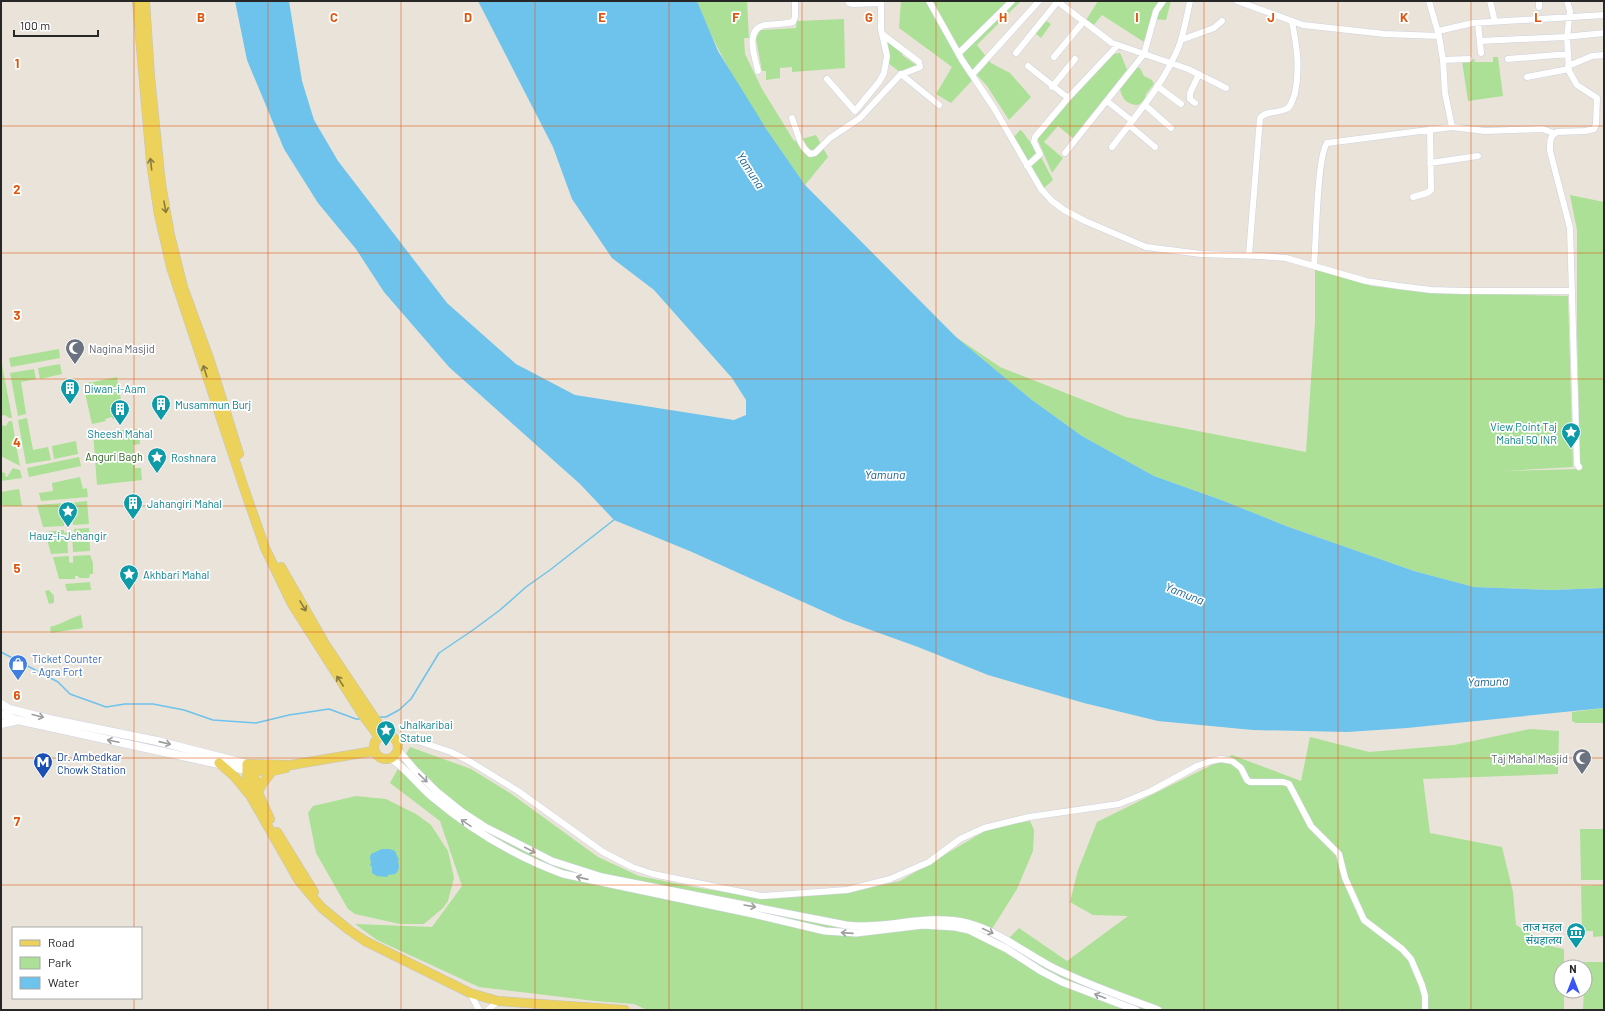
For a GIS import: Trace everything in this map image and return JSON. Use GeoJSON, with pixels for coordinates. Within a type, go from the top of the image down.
{"type":"FeatureCollection","features":[{"type":"Feature","properties":{"kind":"main road"},"geometry":{"type":"LineString","coordinates":[[137,1],[151,162],[159,215],[171,267],[244,491],[265,548],[292,604],[375,726],[383,736],[394,738],[397,745],[394,756],[390,758],[382,758],[374,751],[375,743],[383,736]]}},
{"type":"Feature","properties":{"kind":"main road"},"geometry":{"type":"LineString","coordinates":[[144,1],[161,184],[170,235],[183,287],[210,361],[247,480],[267,537],[294,591],[364,711]]}},
{"type":"Feature","properties":{"kind":"main road"},"geometry":{"type":"LineString","coordinates":[[1,704],[9,709],[157,741],[250,768],[291,765],[374,751]]}},
{"type":"Feature","properties":{"kind":"main road"},"geometry":{"type":"LineString","coordinates":[[1,715],[9,709]]}},
{"type":"Feature","properties":{"kind":"main road"},"geometry":{"type":"LineString","coordinates":[[1,715],[18,720],[219,763],[272,771],[285,769],[291,765]]}},
{"type":"Feature","properties":{"kind":"main road"},"geometry":{"type":"LineString","coordinates":[[1,724],[18,720]]}},
{"type":"Feature","properties":{"kind":"main road"},"geometry":{"type":"LineString","coordinates":[[219,763],[254,794],[314,892],[322,908],[349,930],[365,940],[470,994],[498,1001],[625,1010]]}},
{"type":"Feature","properties":{"kind":"main road"},"geometry":{"type":"LineString","coordinates":[[250,768],[255,786],[254,794]]}},
{"type":"Feature","properties":{"kind":"main road"},"geometry":{"type":"LineString","coordinates":[[254,794],[272,771]]}},
{"type":"Feature","properties":{"kind":"street"},"geometry":{"type":"LineString","coordinates":[[758,71],[752,40],[755,31],[757,28],[764,25],[793,22],[795,17],[795,1]]}},
{"type":"Feature","properties":{"kind":"street"},"geometry":{"type":"LineString","coordinates":[[827,79],[854,111],[857,110],[881,80],[884,73],[887,56],[882,34],[881,2],[852,4],[848,1]]}},
{"type":"Feature","properties":{"kind":"street"},"geometry":{"type":"LineString","coordinates":[[929,1],[1041,189],[1052,201],[1064,210],[1085,221],[1146,247],[1201,254],[1249,255],[1286,258],[1366,281],[1431,290],[1572,291]]}},
{"type":"Feature","properties":{"kind":"street"},"geometry":{"type":"LineString","coordinates":[[959,53],[1012,1]]}},
{"type":"Feature","properties":{"kind":"street"},"geometry":{"type":"LineString","coordinates":[[972,75],[1039,1]]}},
{"type":"Feature","properties":{"kind":"street"},"geometry":{"type":"LineString","coordinates":[[1016,53],[1057,1],[1066,4],[1083,22],[1118,46],[1199,74],[1226,88]]}},
{"type":"Feature","properties":{"kind":"street"},"geometry":{"type":"LineString","coordinates":[[1065,153],[1144,54],[1156,11],[1163,1]]}},
{"type":"Feature","properties":{"kind":"street"},"geometry":{"type":"LineString","coordinates":[[1112,146],[1145,105],[1170,63],[1181,40],[1190,1]]}},
{"type":"Feature","properties":{"kind":"street"},"geometry":{"type":"LineString","coordinates":[[1237,1],[1303,25],[1378,33],[1438,33],[1478,23],[1604,14]]}},
{"type":"Feature","properties":{"kind":"street"},"geometry":{"type":"LineString","coordinates":[[1430,1],[1443,60],[1445,93],[1452,127]]}},
{"type":"Feature","properties":{"kind":"street"},"geometry":{"type":"LineString","coordinates":[[1490,1],[1495,22]]}},
{"type":"Feature","properties":{"kind":"street"},"geometry":{"type":"LineString","coordinates":[[1567,1],[1569,7],[1567,37],[1568,68],[1575,83],[1598,98],[1595,127],[1590,130],[1557,132],[1553,134],[1550,141],[1550,151],[1570,228],[1577,464],[1579,467]]}},
{"type":"Feature","properties":{"kind":"street"},"geometry":{"type":"LineString","coordinates":[[1181,40],[1214,28],[1222,21]]}},
{"type":"Feature","properties":{"kind":"street"},"geometry":{"type":"LineString","coordinates":[[1054,57],[1083,22]]}},
{"type":"Feature","properties":{"kind":"street"},"geometry":{"type":"LineString","coordinates":[[1249,255],[1260,118],[1266,114],[1280,111],[1289,107],[1294,97],[1297,81],[1299,61],[1292,22]]}},
{"type":"Feature","properties":{"kind":"street"},"geometry":{"type":"LineString","coordinates":[[1478,23],[1481,53]]}},
{"type":"Feature","properties":{"kind":"street"},"geometry":{"type":"LineString","coordinates":[[1480,41],[1567,37],[1604,33]]}},
{"type":"Feature","properties":{"kind":"street"},"geometry":{"type":"LineString","coordinates":[[792,118],[804,148],[810,154],[815,153],[830,138],[860,118],[901,74],[920,67],[920,64],[882,34]]}},
{"type":"Feature","properties":{"kind":"street"},"geometry":{"type":"LineString","coordinates":[[1027,166],[1040,154],[1034,142],[1035,137],[1068,98],[1118,46]]}},
{"type":"Feature","properties":{"kind":"street"},"geometry":{"type":"LineString","coordinates":[[1508,59],[1568,54]]}},
{"type":"Feature","properties":{"kind":"street"},"geometry":{"type":"LineString","coordinates":[[1527,77],[1568,68],[1592,56],[1604,55]]}},
{"type":"Feature","properties":{"kind":"street"},"geometry":{"type":"LineString","coordinates":[[1052,87],[1075,59]]}},
{"type":"Feature","properties":{"kind":"street"},"geometry":{"type":"LineString","coordinates":[[1443,60],[1469,59]]}},
{"type":"Feature","properties":{"kind":"street"},"geometry":{"type":"LineString","coordinates":[[1028,66],[1052,87],[1068,98]]}},
{"type":"Feature","properties":{"kind":"street"},"geometry":{"type":"LineString","coordinates":[[901,74],[939,105]]}},
{"type":"Feature","properties":{"kind":"street"},"geometry":{"type":"LineString","coordinates":[[1194,103],[1190,99],[1189,94],[1199,74]]}},
{"type":"Feature","properties":{"kind":"street"},"geometry":{"type":"LineString","coordinates":[[1157,86],[1181,104]]}},
{"type":"Feature","properties":{"kind":"street"},"geometry":{"type":"LineString","coordinates":[[1107,101],[1155,147]]}},
{"type":"Feature","properties":{"kind":"street"},"geometry":{"type":"LineString","coordinates":[[1145,105],[1171,128]]}},
{"type":"Feature","properties":{"kind":"street"},"geometry":{"type":"LineString","coordinates":[[1314,266],[1320,174],[1323,150],[1327,143],[1452,127],[1485,131],[1543,129],[1553,134]]}},
{"type":"Feature","properties":{"kind":"street"},"geometry":{"type":"LineString","coordinates":[[1413,197],[1427,193],[1431,190],[1430,129]]}},
{"type":"Feature","properties":{"kind":"street"},"geometry":{"type":"LineString","coordinates":[[1430,163],[1478,156]]}},
{"type":"Feature","properties":{"kind":"street"},"geometry":{"type":"LineString","coordinates":[[1158,1010],[1066,974],[985,929],[967,923],[932,919],[860,927],[846,925],[609,878],[552,861],[485,827],[462,812],[430,786],[414,769],[397,745],[407,739],[415,740],[451,752],[469,761],[518,791],[603,852],[632,868],[669,878],[761,896],[847,890],[890,879],[929,862],[960,839],[984,828],[1029,817],[1119,804],[1151,791],[1197,766],[1210,761],[1227,759],[1241,768],[1247,780],[1250,782],[1283,782],[1289,784],[1311,826],[1339,854],[1345,878],[1364,920],[1402,949],[1410,959],[1422,985],[1425,996],[1425,1010]]}},
{"type":"Feature","properties":{"kind":"street"},"geometry":{"type":"LineString","coordinates":[[390,758],[430,795],[463,821],[507,849],[538,865],[563,874],[754,914],[825,931],[856,933],[922,925],[955,927],[969,930],[1006,949],[1062,982],[1136,1010]]}},
{"type":"Feature","properties":{"kind":"street"},"geometry":{"type":"LineString","coordinates":[[470,994],[479,1010]]}},
{"type":"Feature","properties":{"kind":"street"},"geometry":{"type":"LineString","coordinates":[[488,1010],[498,1001]]}},
{"type":"Feature","properties":{"kind":"green space"},"geometry":{"type":"Polygon","coordinates":[[[697,1],[747,1],[749,38],[744,38],[745,54],[762,89],[794,141],[816,135],[828,157],[805,185],[759,119],[731,73],[707,26],[697,1]]]}},
{"type":"Feature","properties":{"kind":"green space"},"geometry":{"type":"Polygon","coordinates":[[[901,1],[1021,1],[977,45],[991,63],[1010,73],[1031,97],[1009,120],[987,86],[977,75],[951,103],[936,94],[952,67],[899,28],[901,1]]]}},
{"type":"Feature","properties":{"kind":"green space"},"geometry":{"type":"Polygon","coordinates":[[[1098,1],[1171,1],[1166,20],[1152,19],[1144,42],[1102,15],[1093,26],[1086,20],[1098,1]]]}},
{"type":"Feature","properties":{"kind":"green space"},"geometry":{"type":"Polygon","coordinates":[[[844,19],[845,68],[792,72],[792,67],[780,68],[780,78],[766,80],[766,71],[762,71],[756,39],[760,30],[796,28],[797,21],[844,19]]]}},
{"type":"Feature","properties":{"kind":"green space"},"geometry":{"type":"Polygon","coordinates":[[[1045,20],[1051,24],[1041,38],[1035,33],[1045,20]]]}},
{"type":"Feature","properties":{"kind":"green space"},"geometry":{"type":"Polygon","coordinates":[[[884,33],[906,48],[902,55],[916,65],[900,72],[884,60],[884,33]]]}},
{"type":"Feature","properties":{"kind":"green space"},"geometry":{"type":"Polygon","coordinates":[[[1120,53],[1128,71],[1137,67],[1140,68],[1144,76],[1152,80],[1154,84],[1146,94],[1144,101],[1138,105],[1125,100],[1121,94],[1119,86],[1074,139],[1058,126],[1044,142],[1063,158],[1052,173],[1037,138],[1102,64],[1113,54],[1120,53]]]}},
{"type":"Feature","properties":{"kind":"green space"},"geometry":{"type":"Polygon","coordinates":[[[1493,57],[1498,57],[1503,96],[1468,101],[1462,61],[1474,59],[1475,62],[1493,62],[1493,57]]]}},
{"type":"Feature","properties":{"kind":"green space"},"geometry":{"type":"Polygon","coordinates":[[[1020,130],[1041,157],[1053,180],[1044,188],[1014,137],[1020,130]]]}},
{"type":"Feature","properties":{"kind":"green space"},"geometry":{"type":"Polygon","coordinates":[[[1570,195],[1604,202],[1604,588],[1552,590],[1474,587],[1414,571],[1286,526],[1224,501],[1154,476],[1082,436],[1032,400],[956,337],[1000,367],[1126,417],[1306,452],[1315,322],[1315,268],[1372,286],[1432,293],[1568,296],[1573,467],[1503,471],[1580,469],[1577,329],[1577,230],[1570,195]]]}},
{"type":"Feature","properties":{"kind":"green space"},"geometry":{"type":"Polygon","coordinates":[[[59,349],[60,358],[11,367],[9,358],[59,349]]]}},
{"type":"Feature","properties":{"kind":"green space"},"geometry":{"type":"Polygon","coordinates":[[[1,359],[12,418],[5,415],[1,416],[1,359]]]}},
{"type":"Feature","properties":{"kind":"green space"},"geometry":{"type":"Polygon","coordinates":[[[60,364],[62,374],[40,379],[38,368],[60,364]]]}},
{"type":"Feature","properties":{"kind":"green space"},"geometry":{"type":"Polygon","coordinates":[[[34,369],[36,379],[21,382],[26,414],[18,416],[10,373],[34,369]]]}},
{"type":"Feature","properties":{"kind":"green space"},"geometry":{"type":"Polygon","coordinates":[[[117,377],[124,417],[113,419],[112,417],[105,419],[106,421],[92,424],[83,384],[117,377]]]}},
{"type":"Feature","properties":{"kind":"green space"},"geometry":{"type":"Polygon","coordinates":[[[27,418],[33,450],[48,447],[51,460],[26,464],[18,420],[27,418]]]}},
{"type":"Feature","properties":{"kind":"green space"},"geometry":{"type":"Polygon","coordinates":[[[9,421],[12,421],[20,466],[1,456],[1,425],[6,426],[9,421]]]}},
{"type":"Feature","properties":{"kind":"green space","name":"Anguri Bagh"},"geometry":{"type":"Polygon","coordinates":[[[139,429],[140,444],[133,445],[135,468],[141,468],[142,480],[97,485],[93,432],[139,429]]]}},
{"type":"Feature","properties":{"kind":"green space"},"geometry":{"type":"Polygon","coordinates":[[[76,441],[78,454],[54,459],[52,446],[76,441]]]}},
{"type":"Feature","properties":{"kind":"green space"},"geometry":{"type":"Polygon","coordinates":[[[79,457],[81,466],[29,477],[27,468],[79,457]]]}},
{"type":"Feature","properties":{"kind":"green space"},"geometry":{"type":"Polygon","coordinates":[[[13,468],[20,470],[22,478],[1,481],[1,471],[6,474],[5,476],[7,477],[13,468]]]}},
{"type":"Feature","properties":{"kind":"green space"},"geometry":{"type":"Polygon","coordinates":[[[80,477],[83,489],[87,488],[88,497],[41,501],[39,493],[53,491],[52,483],[80,477]]]}},
{"type":"Feature","properties":{"kind":"green space"},"geometry":{"type":"Polygon","coordinates":[[[19,489],[22,506],[1,505],[1,492],[19,489]]]}},
{"type":"Feature","properties":{"kind":"green space"},"geometry":{"type":"Polygon","coordinates":[[[87,501],[89,524],[73,525],[73,523],[71,523],[70,503],[87,501]]]}},
{"type":"Feature","properties":{"kind":"green space"},"geometry":{"type":"Polygon","coordinates":[[[65,503],[66,523],[64,523],[64,526],[43,527],[37,505],[65,503]]]}},
{"type":"Feature","properties":{"kind":"green space"},"geometry":{"type":"Polygon","coordinates":[[[89,528],[90,551],[73,552],[72,532],[74,532],[74,529],[89,528]]]}},
{"type":"Feature","properties":{"kind":"green space"},"geometry":{"type":"Polygon","coordinates":[[[64,530],[64,533],[67,532],[68,553],[51,554],[45,532],[64,530]]]}},
{"type":"Feature","properties":{"kind":"green space"},"geometry":{"type":"Polygon","coordinates":[[[90,555],[93,563],[93,574],[90,574],[89,578],[79,578],[78,576],[75,576],[75,579],[59,579],[53,557],[69,556],[69,562],[73,563],[73,556],[90,555]]]}},
{"type":"Feature","properties":{"kind":"green space"},"geometry":{"type":"Polygon","coordinates":[[[90,582],[91,590],[67,591],[65,584],[90,582]]]}},
{"type":"Feature","properties":{"kind":"green space"},"geometry":{"type":"Polygon","coordinates":[[[49,590],[54,596],[54,603],[49,604],[45,591],[49,590]]]}},
{"type":"Feature","properties":{"kind":"green space"},"geometry":{"type":"Polygon","coordinates":[[[81,615],[83,628],[51,633],[50,627],[81,615]]]}},
{"type":"Feature","properties":{"kind":"green space"},"geometry":{"type":"Polygon","coordinates":[[[1604,708],[1604,723],[1576,723],[1572,721],[1572,712],[1604,708]]]}},
{"type":"Feature","properties":{"kind":"green space"},"geometry":{"type":"Polygon","coordinates":[[[1530,729],[1559,731],[1558,774],[1423,779],[1430,833],[1502,847],[1513,892],[1516,925],[1538,937],[1550,946],[1564,949],[1564,959],[1553,959],[1553,999],[1564,999],[1564,1010],[647,1010],[634,1004],[595,1001],[479,987],[377,940],[355,924],[432,927],[462,886],[440,821],[390,783],[410,747],[471,769],[510,793],[598,857],[639,876],[693,887],[768,899],[845,893],[900,881],[990,828],[1030,821],[1034,830],[1033,851],[1017,889],[990,932],[1002,945],[1019,928],[1067,961],[1128,916],[1093,915],[1070,902],[1078,870],[1097,822],[1232,755],[1301,781],[1310,737],[1369,752],[1454,745],[1530,729]]]}},
{"type":"Feature","properties":{"kind":"green space"},"geometry":{"type":"Polygon","coordinates":[[[356,796],[386,799],[416,814],[431,825],[448,851],[454,878],[448,901],[443,908],[424,924],[400,924],[355,914],[348,909],[316,853],[308,813],[313,806],[356,796]]]}},
{"type":"Feature","properties":{"kind":"green space"},"geometry":{"type":"Polygon","coordinates":[[[1580,829],[1604,829],[1604,880],[1581,880],[1580,829]]]}},
{"type":"Feature","properties":{"kind":"green space"},"geometry":{"type":"Polygon","coordinates":[[[1604,885],[1604,936],[1593,937],[1593,931],[1582,931],[1581,886],[1604,885]]]}},
{"type":"Feature","properties":{"kind":"green space"},"geometry":{"type":"Polygon","coordinates":[[[1593,962],[1604,962],[1604,1010],[1583,1010],[1584,999],[1593,999],[1593,962]]]}},
{"type":"Feature","properties":{"kind":"water","name":"Yamuna"},"geometry":{"type":"Polygon","coordinates":[[[235,1],[289,1],[302,81],[314,120],[338,161],[447,303],[516,364],[575,395],[734,420],[746,415],[746,400],[732,378],[654,290],[612,258],[572,199],[553,147],[478,1],[697,1],[718,51],[767,130],[805,185],[956,337],[1032,400],[1082,436],[1154,476],[1224,501],[1286,526],[1414,571],[1474,587],[1552,590],[1604,588],[1604,708],[1407,728],[1347,732],[1253,730],[1158,721],[1084,703],[988,675],[918,647],[843,620],[692,552],[614,520],[580,484],[449,367],[384,292],[356,249],[318,203],[284,149],[247,60],[235,1]]]}},
{"type":"Feature","properties":{"kind":"water"},"geometry":{"type":"Polygon","coordinates":[[[382,849],[390,849],[395,851],[399,860],[397,872],[395,874],[388,875],[387,877],[377,876],[372,873],[372,867],[370,865],[371,854],[382,849]]]}},
{"type":"Feature","properties":{"kind":"waterway"},"geometry":{"type":"LineString","coordinates":[[378,717],[386,717],[399,710],[411,699],[439,653],[500,610],[526,587],[615,519]]}},
{"type":"Feature","properties":{"kind":"waterway"},"geometry":{"type":"LineString","coordinates":[[1,652],[58,682],[70,694],[106,707],[125,704],[153,704],[184,710],[213,720],[256,723],[289,715],[329,709],[356,719],[361,719]]}},
{"type":"Feature","properties":{"kind":"place","name":"Nagina Masjid"},"geometry":{"type":"Point","coordinates":[75,365]}},
{"type":"Feature","properties":{"kind":"place","name":"Diwan-i-Aam"},"geometry":{"type":"Point","coordinates":[70,405]}},
{"type":"Feature","properties":{"kind":"place","name":"Musammun Burj"},"geometry":{"type":"Point","coordinates":[161,421]}},
{"type":"Feature","properties":{"kind":"place","name":"Sheesh Mahal"},"geometry":{"type":"Point","coordinates":[120,426]}},
{"type":"Feature","properties":{"kind":"place","name":"View Point Taj Mahal 50 INR"},"geometry":{"type":"Point","coordinates":[1571,449]}},
{"type":"Feature","properties":{"kind":"place","name":"Roshnara"},"geometry":{"type":"Point","coordinates":[157,474]}},
{"type":"Feature","properties":{"kind":"place","name":"Jahangiri Mahal"},"geometry":{"type":"Point","coordinates":[133,520]}},
{"type":"Feature","properties":{"kind":"place","name":"Hauz-i-Jehangir"},"geometry":{"type":"Point","coordinates":[68,528]}},
{"type":"Feature","properties":{"kind":"place","name":"Akhbari Mahal"},"geometry":{"type":"Point","coordinates":[129,591]}},
{"type":"Feature","properties":{"kind":"place","name":"Ticket Counter - Agra Fort"},"geometry":{"type":"Point","coordinates":[18,681]}},
{"type":"Feature","properties":{"kind":"place","name":"Jhalkaribai Statue"},"geometry":{"type":"Point","coordinates":[386,747]}},
{"type":"Feature","properties":{"kind":"place","name":"Taj Mahal Masjid"},"geometry":{"type":"Point","coordinates":[1582,775]}},
{"type":"Feature","properties":{"kind":"place","name":"Dr. Ambedkar Chowk Station"},"geometry":{"type":"Point","coordinates":[43,779]}},
{"type":"Feature","properties":{"kind":"place","name":"ताज महल संग्रहालय"},"geometry":{"type":"Point","coordinates":[1576,949]}}]}
